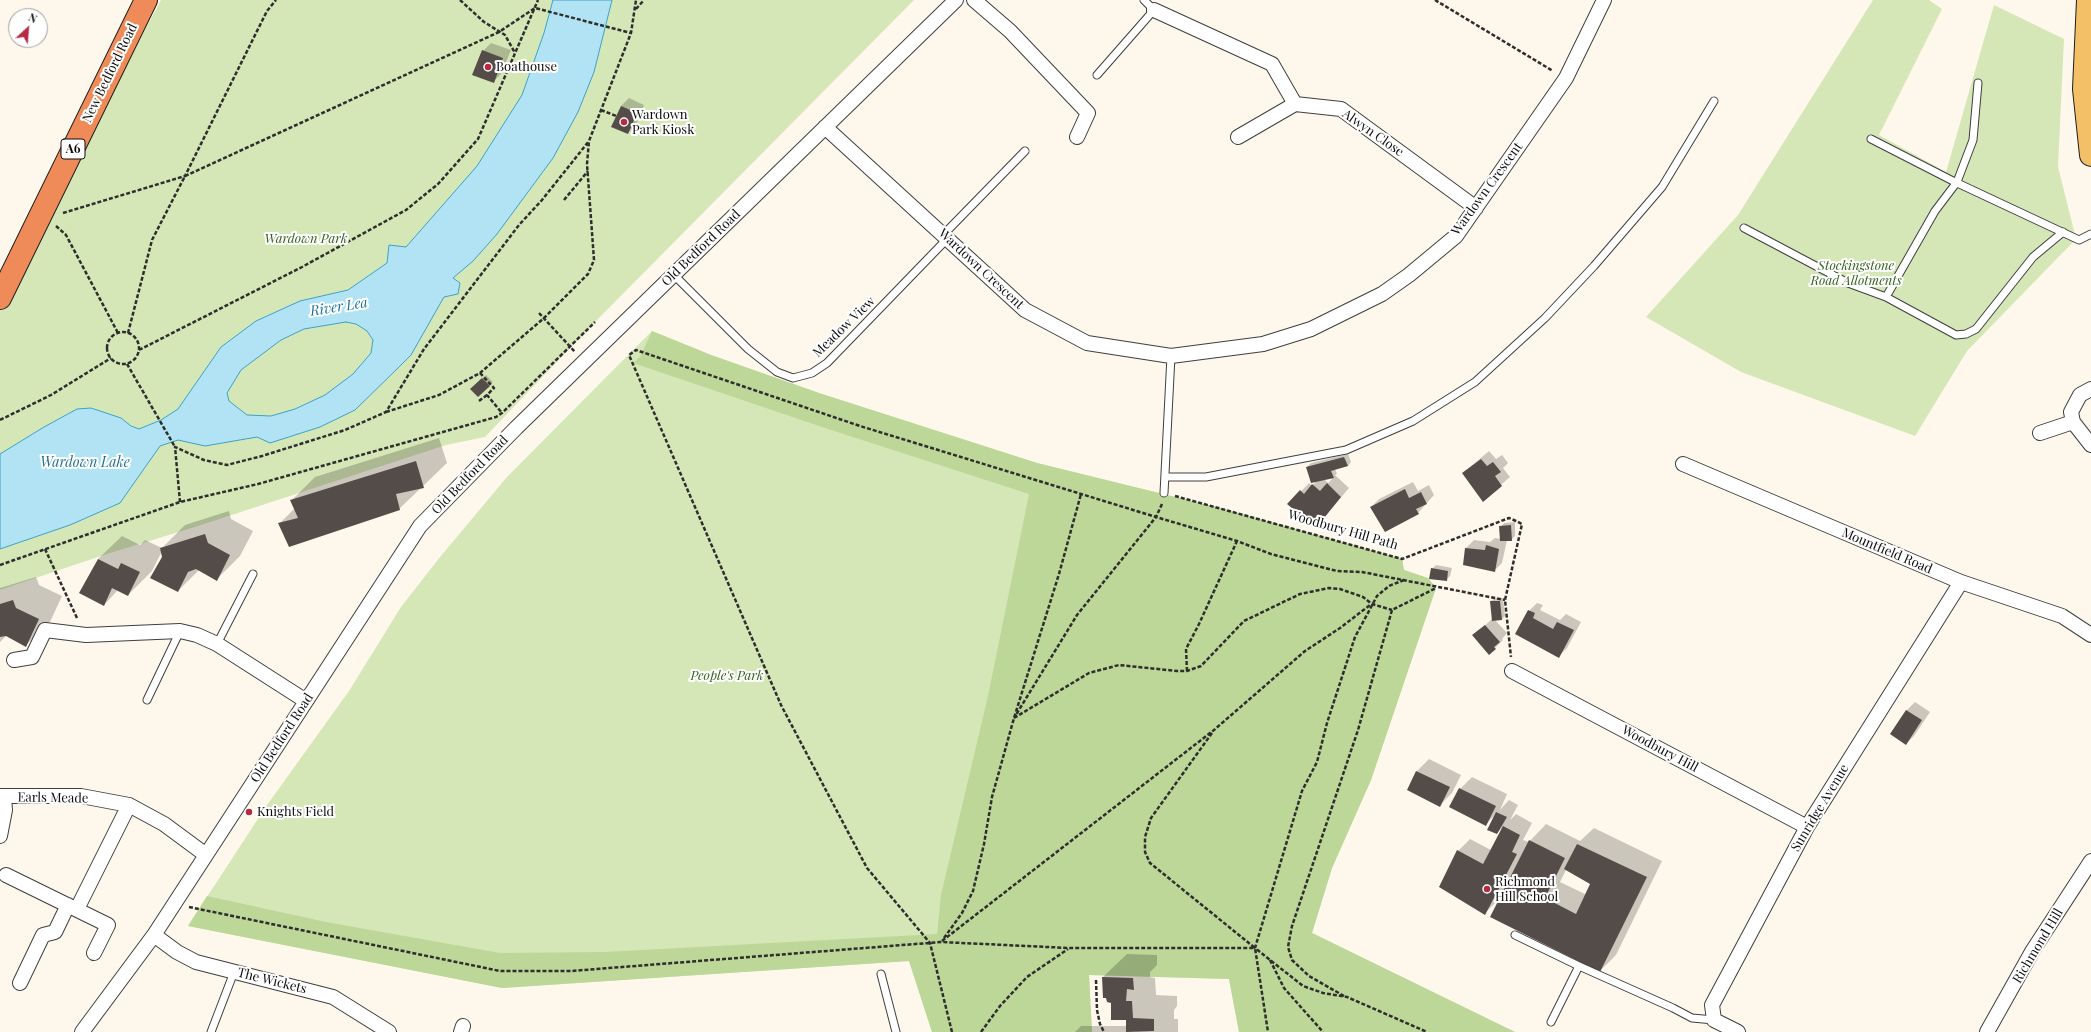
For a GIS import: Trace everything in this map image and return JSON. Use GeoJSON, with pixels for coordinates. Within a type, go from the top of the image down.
{"type":"FeatureCollection","features":[{"type":"Feature","properties":{"kind":"highway","name":"New Bedford Road"},"geometry":{"type":"LineString","coordinates":[[0,296],[146,0]]}},
{"type":"Feature","properties":{"kind":"main road"},"geometry":{"type":"LineString","coordinates":[[2088,0],[2084,89],[2091,154]]}},
{"type":"Feature","properties":{"kind":"street","name":"Old Bedford Road"},"geometry":{"type":"LineString","coordinates":[[82,1032],[154,935],[420,526],[515,430],[956,0]]}},
{"type":"Feature","properties":{"kind":"street"},"geometry":{"type":"LineString","coordinates":[[974,0],[1010,31],[1088,113],[1077,137]]}},
{"type":"Feature","properties":{"kind":"street","name":"Wardown Crescent"},"geometry":{"type":"LineString","coordinates":[[825,127],[946,236],[1025,310],[1087,343],[1171,356],[1263,344],[1311,329],[1343,315],[1382,294],[1409,275],[1456,236],[1566,78],[1604,0]]}},
{"type":"Feature","properties":{"kind":"street"},"geometry":{"type":"LineString","coordinates":[[1154,10],[1272,64],[1294,104],[1238,137]]}},
{"type":"Feature","properties":{"kind":"street","name":"Alwyn Close"},"geometry":{"type":"LineString","coordinates":[[1294,104],[1341,109],[1476,208]]}},
{"type":"Feature","properties":{"kind":"street"},"geometry":{"type":"LineString","coordinates":[[2091,389],[2080,395],[2072,412],[2073,422],[2091,445]]}},
{"type":"Feature","properties":{"kind":"street"},"geometry":{"type":"LineString","coordinates":[[2040,433],[2073,422]]}},
{"type":"Feature","properties":{"kind":"street","name":"Mountfield Road"},"geometry":{"type":"LineString","coordinates":[[1684,464],[1961,582],[2062,616],[2091,636]]}},
{"type":"Feature","properties":{"kind":"street","name":"Sunridge Avenue"},"geometry":{"type":"LineString","coordinates":[[1714,1020],[1712,1005],[1808,827],[1961,582]]}},
{"type":"Feature","properties":{"kind":"street"},"geometry":{"type":"LineString","coordinates":[[14,660],[32,657],[45,630],[86,635],[180,631],[197,634],[216,644],[306,701]]}},
{"type":"Feature","properties":{"kind":"street","name":"Woodbury Hill"},"geometry":{"type":"LineString","coordinates":[[1512,671],[1808,827]]}},
{"type":"Feature","properties":{"kind":"street","name":"Earls Meade"},"geometry":{"type":"LineString","coordinates":[[0,836],[5,810],[2,796],[81,796],[129,805],[164,824],[206,855]]}},
{"type":"Feature","properties":{"kind":"street"},"geometry":{"type":"LineString","coordinates":[[20,983],[43,935],[55,932],[73,907],[129,805]]}},
{"type":"Feature","properties":{"kind":"street","name":"Richmond Hill"},"geometry":{"type":"LineString","coordinates":[[1987,1032],[2033,950],[2091,861]]}},
{"type":"Feature","properties":{"kind":"street"},"geometry":{"type":"LineString","coordinates":[[6,875],[108,925],[94,953]]}},
{"type":"Feature","properties":{"kind":"street","name":"The Wickets"},"geometry":{"type":"LineString","coordinates":[[154,935],[177,952],[196,962],[333,997],[389,1032]]}},
{"type":"Feature","properties":{"kind":"street"},"geometry":{"type":"LineString","coordinates":[[1714,1020],[1738,1032]]}},
{"type":"Feature","properties":{"kind":"lane"},"geometry":{"type":"LineString","coordinates":[[1097,75],[1154,10],[1144,0]]}},
{"type":"Feature","properties":{"kind":"lane"},"geometry":{"type":"LineString","coordinates":[[1886,297],[1935,211],[1956,182],[1973,140],[1978,83]]}},
{"type":"Feature","properties":{"kind":"lane"},"geometry":{"type":"LineString","coordinates":[[1165,477],[1206,477],[1346,450],[1413,421],[1475,382],[1545,318],[1594,266],[1662,187],[1714,101]]}},
{"type":"Feature","properties":{"kind":"lane"},"geometry":{"type":"LineString","coordinates":[[1871,139],[1956,182],[2079,240],[2091,234]]}},
{"type":"Feature","properties":{"kind":"lane","name":"Meadow View"},"geometry":{"type":"LineString","coordinates":[[674,275],[748,349],[777,372],[793,378],[812,373],[827,363],[1025,151]]}},
{"type":"Feature","properties":{"kind":"lane"},"geometry":{"type":"LineString","coordinates":[[1744,228],[1848,283],[1886,297],[1956,335],[1966,334],[1976,329],[2033,257],[2062,232]]}},
{"type":"Feature","properties":{"kind":"lane"},"geometry":{"type":"LineString","coordinates":[[1164,493],[1171,356]]}},
{"type":"Feature","properties":{"kind":"lane"},"geometry":{"type":"LineString","coordinates":[[216,644],[253,574]]}},
{"type":"Feature","properties":{"kind":"lane"},"geometry":{"type":"LineString","coordinates":[[147,700],[180,631]]}},
{"type":"Feature","properties":{"kind":"lane"},"geometry":{"type":"LineString","coordinates":[[1515,934],[1579,966],[1692,1018],[1714,1020]]}},
{"type":"Feature","properties":{"kind":"lane"},"geometry":{"type":"LineString","coordinates":[[1551,1022],[1579,966]]}},
{"type":"Feature","properties":{"kind":"lane"},"geometry":{"type":"LineString","coordinates":[[211,1032],[234,972]]}},
{"type":"Feature","properties":{"kind":"lane"},"geometry":{"type":"LineString","coordinates":[[881,974],[896,1032]]}},
{"type":"Feature","properties":{"kind":"path"},"geometry":{"type":"LineString","coordinates":[[128,333],[152,240],[267,12],[276,0]]}},
{"type":"Feature","properties":{"kind":"path"},"geometry":{"type":"LineString","coordinates":[[460,0],[484,22],[509,40],[515,53]]}},
{"type":"Feature","properties":{"kind":"path"},"geometry":{"type":"LineString","coordinates":[[139,350],[302,267],[406,210],[438,184],[478,139],[538,0]]}},
{"type":"Feature","properties":{"kind":"path"},"geometry":{"type":"LineString","coordinates":[[386,412],[424,348],[519,225],[542,200],[588,141],[631,33],[636,9],[636,0]]}},
{"type":"Feature","properties":{"kind":"path"},"geometry":{"type":"LineString","coordinates":[[636,9],[644,0]]}},
{"type":"Feature","properties":{"kind":"path"},"geometry":{"type":"LineString","coordinates":[[1435,0],[1566,78]]}},
{"type":"Feature","properties":{"kind":"path"},"geometry":{"type":"LineString","coordinates":[[55,215],[185,176],[499,32],[535,8],[631,33]]}},
{"type":"Feature","properties":{"kind":"path"},"geometry":{"type":"LineString","coordinates":[[601,110],[616,116]]}},
{"type":"Feature","properties":{"kind":"path"},"geometry":{"type":"LineString","coordinates":[[174,447],[204,460],[226,465],[262,456],[345,430],[386,412],[439,395],[480,373],[544,318],[588,274],[592,267],[593,252],[588,171],[588,141]]}},
{"type":"Feature","properties":{"kind":"path"},"geometry":{"type":"LineString","coordinates":[[564,200],[588,171]]}},
{"type":"Feature","properties":{"kind":"path"},"geometry":{"type":"LineString","coordinates":[[52,222],[66,235],[118,333]]}},
{"type":"Feature","properties":{"kind":"path"},"geometry":{"type":"LineString","coordinates":[[539,313],[584,363]]}},
{"type":"Feature","properties":{"kind":"path"},"geometry":{"type":"LineString","coordinates":[[0,565],[180,502],[258,484],[496,417],[502,413],[595,322]]}},
{"type":"Feature","properties":{"kind":"path"},"geometry":{"type":"LineString","coordinates":[[118,333],[128,333],[138,341],[139,350],[135,359],[127,364],[116,362],[110,358],[107,351],[107,346],[114,335],[118,333]]}},
{"type":"Feature","properties":{"kind":"path"},"geometry":{"type":"LineString","coordinates":[[952,1032],[930,943],[867,868],[785,711],[629,355],[636,350],[860,426],[1237,541],[1271,554],[1337,571],[1362,572],[1405,580],[1436,588],[1505,600]]}},
{"type":"Feature","properties":{"kind":"path"},"geometry":{"type":"LineString","coordinates":[[0,420],[51,395],[110,358]]}},
{"type":"Feature","properties":{"kind":"path"},"geometry":{"type":"LineString","coordinates":[[127,364],[174,447],[180,502]]}},
{"type":"Feature","properties":{"kind":"path"},"geometry":{"type":"LineString","coordinates":[[479,401],[494,388],[480,373]]}},
{"type":"Feature","properties":{"kind":"path"},"geometry":{"type":"LineString","coordinates":[[487,395],[502,413]]}},
{"type":"Feature","properties":{"kind":"path"},"geometry":{"type":"LineString","coordinates":[[1014,718],[1077,615],[1156,517],[1164,493]]}},
{"type":"Feature","properties":{"kind":"path","name":"Woodbury Hill Path"},"geometry":{"type":"LineString","coordinates":[[1164,493],[1402,559],[1509,518],[1522,524],[1505,600],[1512,671]]}},
{"type":"Feature","properties":{"kind":"path"},"geometry":{"type":"LineString","coordinates":[[941,942],[962,913],[973,891],[984,844],[992,797],[1014,718],[1053,595],[1081,494]]}},
{"type":"Feature","properties":{"kind":"path"},"geometry":{"type":"LineString","coordinates":[[1187,671],[1186,649],[1237,541]]}},
{"type":"Feature","properties":{"kind":"path"},"geometry":{"type":"LineString","coordinates":[[45,549],[69,601]]}},
{"type":"Feature","properties":{"kind":"path"},"geometry":{"type":"LineString","coordinates":[[1268,1032],[1255,948],[1302,791],[1317,762],[1327,723],[1355,637],[1377,596],[1389,586],[1405,580]]}},
{"type":"Feature","properties":{"kind":"path"},"geometry":{"type":"LineString","coordinates":[[1014,718],[1089,673],[1119,665],[1187,671],[1201,666],[1244,621],[1300,594],[1329,588],[1340,589],[1363,597],[1372,604],[1392,610],[1436,588]]}},
{"type":"Feature","properties":{"kind":"path"},"geometry":{"type":"LineString","coordinates":[[941,942],[1214,730],[1304,651],[1340,628],[1372,604]]}},
{"type":"Feature","properties":{"kind":"path"},"geometry":{"type":"LineString","coordinates":[[1392,610],[1358,730],[1292,926],[1288,947],[1292,960],[1309,976],[1347,998],[1427,1032]]}},
{"type":"Feature","properties":{"kind":"path"},"geometry":{"type":"LineString","coordinates":[[1214,730],[1151,818],[1145,837],[1145,852],[1150,863],[1303,986],[1323,993],[1347,998]]}},
{"type":"Feature","properties":{"kind":"path"},"geometry":{"type":"LineString","coordinates":[[174,904],[500,971],[571,971],[941,942],[1069,948],[1255,948]]}},
{"type":"Feature","properties":{"kind":"path"},"geometry":{"type":"LineString","coordinates":[[980,1032],[1000,1006],[1027,977],[1069,948]]}},
{"type":"Feature","properties":{"kind":"path"},"geometry":{"type":"LineString","coordinates":[[1269,958],[1284,988],[1323,1032]]}},
{"type":"Feature","properties":{"kind":"path"},"geometry":{"type":"LineString","coordinates":[[1096,980],[1097,1010],[1100,1024],[1104,1032]]}},
{"type":"Feature","properties":{"kind":"green space","name":"Wardown Park"},"geometry":{"type":"Polygon","coordinates":[[[161,0],[914,0],[595,322],[485,437],[446,445],[0,590],[0,310],[34,238],[161,0]]]}},
{"type":"Feature","properties":{"kind":"green space","name":"Stockingstone Road Allotments"},"geometry":{"type":"Polygon","coordinates":[[[1873,0],[1929,0],[1942,9],[1879,135],[1946,172],[1994,5],[2064,39],[2058,167],[2076,239],[1967,351],[1915,436],[1741,372],[1646,317],[1738,215],[1873,0]]]}},
{"type":"Feature","properties":{"kind":"green space","name":"People's Park"},"geometry":{"type":"Polygon","coordinates":[[[652,331],[711,355],[819,393],[1037,463],[1224,509],[1402,559],[1404,570],[1428,578],[1436,588],[1371,780],[1332,868],[1312,933],[1515,1032],[1239,1032],[1229,979],[1089,975],[1092,1032],[932,1032],[909,961],[502,988],[188,926],[267,805],[349,691],[401,607],[440,557],[507,477],[652,331]]]}},
{"type":"Feature","properties":{"kind":"green space"},"geometry":{"type":"Polygon","coordinates":[[[652,331],[711,355],[819,393],[1037,463],[1224,509],[1402,559],[1404,570],[1428,578],[1436,588],[1371,780],[1332,868],[1312,933],[1515,1032],[1239,1032],[1229,979],[1089,975],[1092,1032],[932,1032],[909,961],[502,988],[188,926],[207,896],[326,922],[500,953],[605,952],[937,934],[941,895],[988,696],[1029,494],[828,429],[633,363],[640,357],[652,331]]]}},
{"type":"Feature","properties":{"kind":"water","name":"Wardown Lake"},"geometry":{"type":"Polygon","coordinates":[[[553,0],[612,0],[594,72],[578,112],[553,158],[497,234],[473,261],[453,278],[460,283],[458,294],[444,297],[411,355],[355,410],[320,427],[270,443],[257,437],[205,446],[178,440],[160,446],[120,503],[70,525],[0,549],[0,454],[77,409],[91,408],[121,418],[131,426],[139,429],[161,420],[178,409],[221,347],[256,321],[300,301],[348,290],[387,263],[389,245],[406,247],[477,166],[522,95],[544,33],[553,0]],[[346,322],[304,329],[281,340],[241,370],[227,393],[229,401],[247,415],[271,416],[295,409],[325,395],[353,374],[371,353],[373,340],[367,331],[356,324],[346,322]]]}},
{"type":"Feature","properties":{"kind":"building","name":"Boathouse"},"geometry":{"type":"Polygon","coordinates":[[[482,50],[503,58],[494,83],[472,75],[482,50]]]}},
{"type":"Feature","properties":{"kind":"building","name":"Wardown Park Kiosk"},"geometry":{"type":"Polygon","coordinates":[[[621,106],[637,113],[628,134],[611,127],[621,106]]]}},
{"type":"Feature","properties":{"kind":"building"},"geometry":{"type":"Polygon","coordinates":[[[482,378],[490,386],[478,397],[470,389],[482,378]]]}},
{"type":"Feature","properties":{"kind":"building"},"geometry":{"type":"Polygon","coordinates":[[[1344,457],[1348,466],[1331,471],[1334,478],[1311,483],[1306,467],[1344,457]]]}},
{"type":"Feature","properties":{"kind":"building"},"geometry":{"type":"Polygon","coordinates":[[[1481,459],[1487,466],[1493,462],[1501,472],[1495,476],[1502,486],[1483,502],[1462,473],[1481,459]]]}},
{"type":"Feature","properties":{"kind":"building"},"geometry":{"type":"Polygon","coordinates":[[[416,461],[424,488],[396,494],[400,510],[289,547],[278,523],[298,518],[290,500],[416,461]]]}},
{"type":"Feature","properties":{"kind":"building"},"geometry":{"type":"Polygon","coordinates":[[[1327,483],[1341,497],[1316,528],[1287,504],[1300,490],[1304,494],[1312,484],[1320,491],[1327,483]]]}},
{"type":"Feature","properties":{"kind":"building"},"geometry":{"type":"Polygon","coordinates":[[[1405,489],[1409,498],[1421,492],[1427,504],[1416,509],[1419,514],[1385,532],[1370,507],[1405,489]]]}},
{"type":"Feature","properties":{"kind":"building"},"geometry":{"type":"Polygon","coordinates":[[[1511,525],[1512,541],[1500,541],[1499,526],[1511,525]]]}},
{"type":"Feature","properties":{"kind":"building"},"geometry":{"type":"Polygon","coordinates":[[[205,534],[208,543],[230,555],[217,581],[196,569],[188,572],[178,592],[150,578],[162,557],[160,548],[205,534]]]}},
{"type":"Feature","properties":{"kind":"building"},"geometry":{"type":"Polygon","coordinates":[[[1486,545],[1499,549],[1495,572],[1463,565],[1465,548],[1485,550],[1486,545]]]}},
{"type":"Feature","properties":{"kind":"building"},"geometry":{"type":"Polygon","coordinates":[[[98,559],[118,569],[121,563],[140,572],[128,596],[112,588],[104,606],[79,593],[98,559]]]}},
{"type":"Feature","properties":{"kind":"building"},"geometry":{"type":"Polygon","coordinates":[[[1431,568],[1448,571],[1447,581],[1429,579],[1431,568]]]}},
{"type":"Feature","properties":{"kind":"building"},"geometry":{"type":"Polygon","coordinates":[[[13,600],[16,608],[39,619],[26,647],[6,636],[0,637],[0,604],[13,600]]]}},
{"type":"Feature","properties":{"kind":"building"},"geometry":{"type":"Polygon","coordinates":[[[1490,601],[1500,601],[1502,620],[1492,621],[1490,601]]]}},
{"type":"Feature","properties":{"kind":"building"},"geometry":{"type":"Polygon","coordinates":[[[1528,610],[1535,613],[1533,618],[1553,629],[1557,622],[1574,630],[1559,658],[1515,634],[1528,610]]]}},
{"type":"Feature","properties":{"kind":"building"},"geometry":{"type":"Polygon","coordinates":[[[1485,625],[1500,642],[1494,647],[1496,649],[1489,655],[1472,635],[1485,625]]]}},
{"type":"Feature","properties":{"kind":"building"},"geometry":{"type":"Polygon","coordinates":[[[1906,710],[1922,720],[1906,745],[1890,734],[1906,710]]]}},
{"type":"Feature","properties":{"kind":"building"},"geometry":{"type":"Polygon","coordinates":[[[1416,771],[1450,787],[1440,807],[1407,790],[1416,771]]]}},
{"type":"Feature","properties":{"kind":"building"},"geometry":{"type":"Polygon","coordinates":[[[1459,788],[1496,806],[1486,826],[1449,807],[1459,788]]]}},
{"type":"Feature","properties":{"kind":"building"},"geometry":{"type":"Polygon","coordinates":[[[1496,812],[1507,817],[1497,834],[1487,830],[1496,812]]]}},
{"type":"Feature","properties":{"kind":"building"},"geometry":{"type":"Polygon","coordinates":[[[1503,826],[1520,835],[1512,852],[1517,854],[1485,915],[1439,887],[1457,850],[1483,864],[1503,826]]]}},
{"type":"Feature","properties":{"kind":"building"},"geometry":{"type":"Polygon","coordinates":[[[1529,840],[1565,858],[1545,898],[1576,914],[1590,884],[1564,869],[1577,844],[1647,877],[1600,972],[1490,917],[1529,840]]]}},
{"type":"Feature","properties":{"kind":"building"},"geometry":{"type":"Polygon","coordinates":[[[1102,977],[1133,978],[1134,990],[1127,989],[1126,1001],[1132,1001],[1133,1018],[1154,1019],[1154,1031],[1126,1032],[1126,1020],[1111,1020],[1111,1003],[1107,1002],[1106,998],[1103,998],[1102,977]]]}},
{"type":"Feature","properties":{"kind":"place","name":"Boathouse"},"geometry":{"type":"Point","coordinates":[488,67]}},
{"type":"Feature","properties":{"kind":"place","name":"Wardown Park Kiosk"},"geometry":{"type":"Point","coordinates":[624,122]}},
{"type":"Feature","properties":{"kind":"place","name":"Knights Field"},"geometry":{"type":"Point","coordinates":[249,812]}},
{"type":"Feature","properties":{"kind":"place","name":"Richmond Hill School"},"geometry":{"type":"Point","coordinates":[1487,889]}},
{"type":"Feature","properties":{"kind":"water label","name":"River Lea"},"geometry":{"type":"Point","coordinates":[339,307]}}]}
